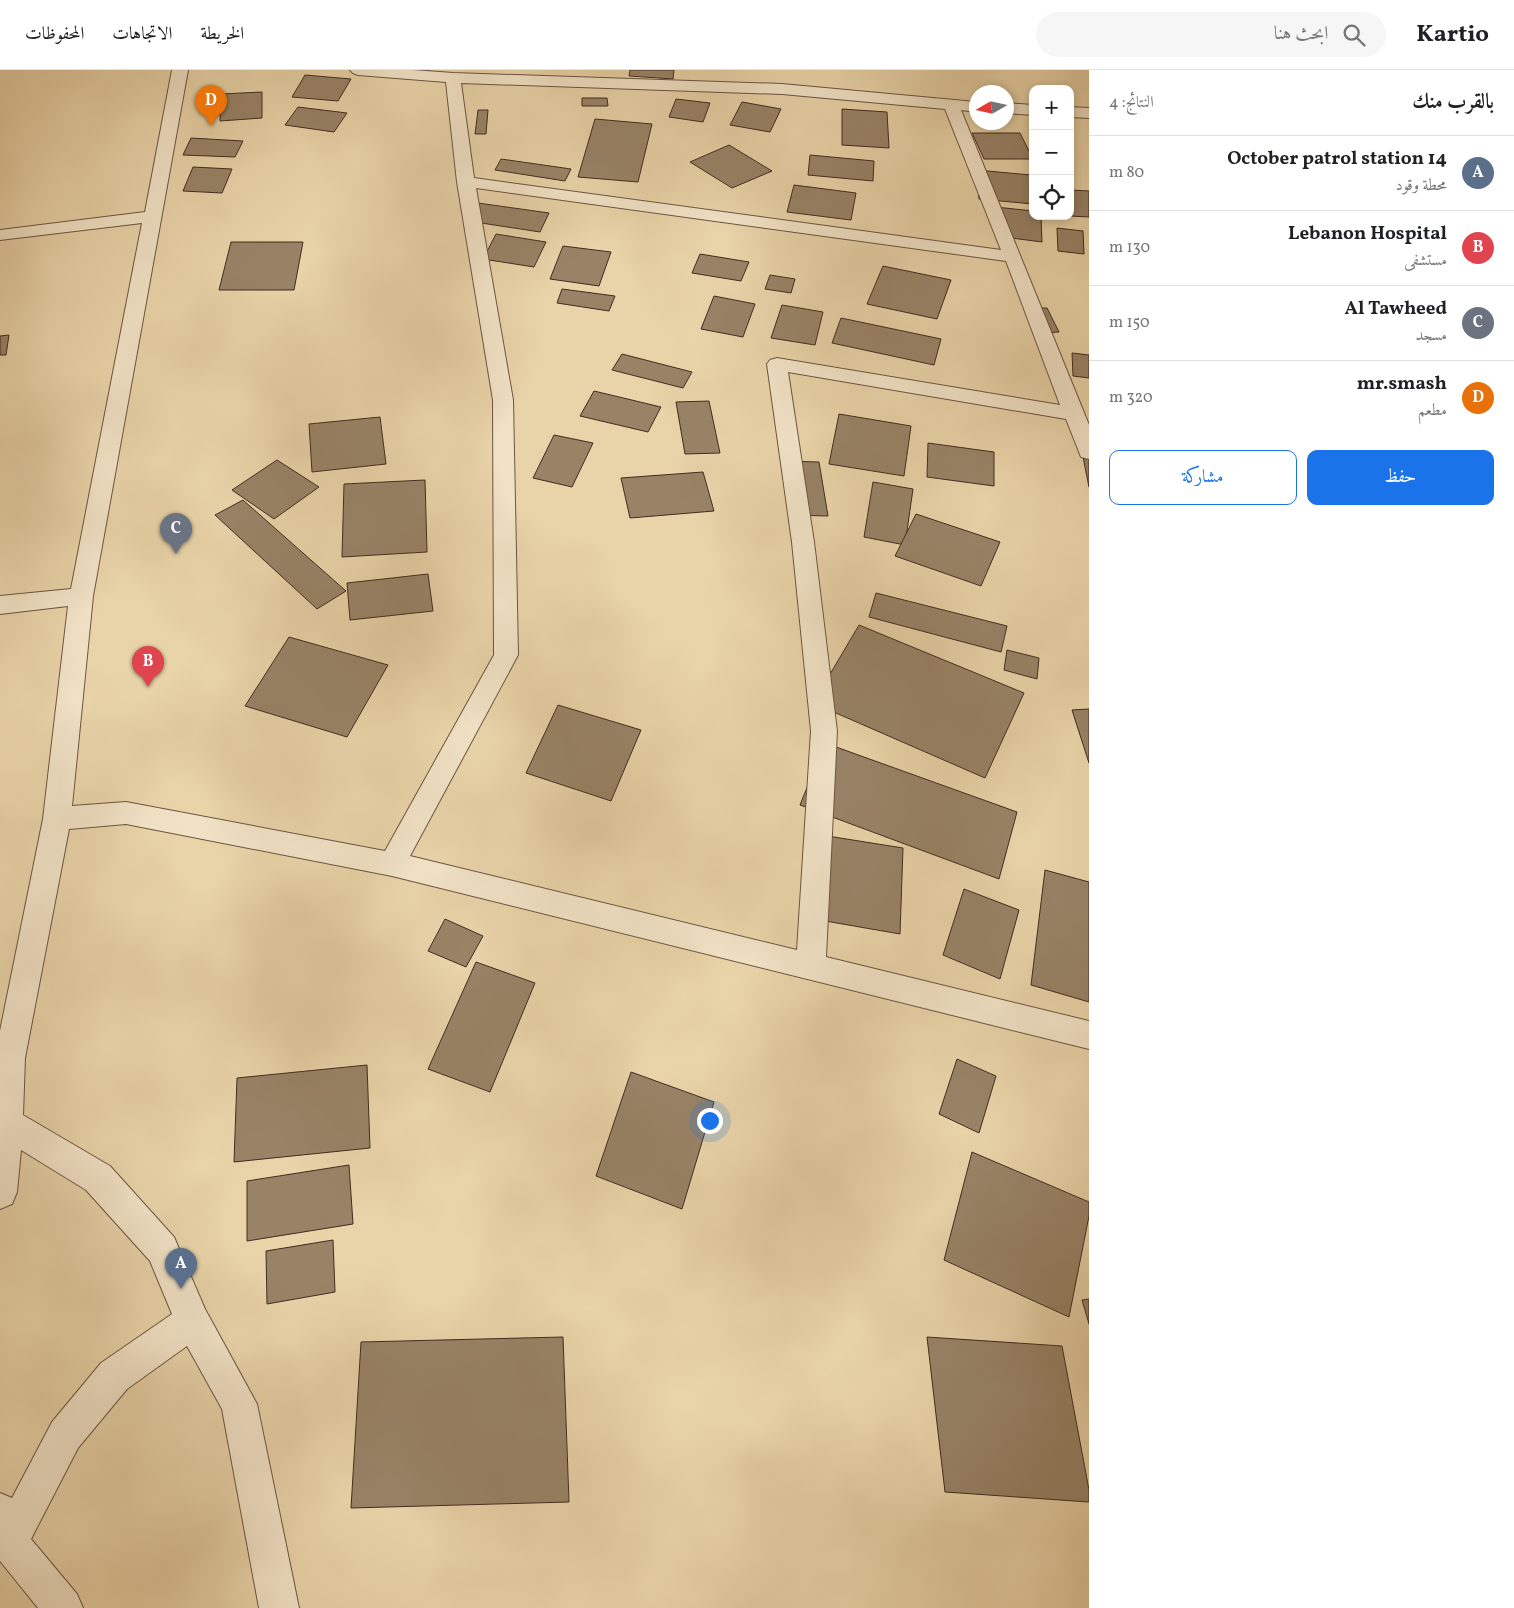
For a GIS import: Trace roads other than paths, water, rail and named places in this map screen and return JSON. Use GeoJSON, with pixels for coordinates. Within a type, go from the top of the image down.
{"type":"FeatureCollection","features":[{"type":"Feature","properties":{"kind":"street"},"geometry":{"type":"LineString","coordinates":[[0,1192],[6,1123],[5,1068],[57,819],[81,596],[180,70]]}},
{"type":"Feature","properties":{"kind":"street"},"geometry":{"type":"LineString","coordinates":[[358,70],[453,78],[779,83],[969,106]]}},
{"type":"Feature","properties":{"kind":"street"},"geometry":{"type":"LineString","coordinates":[[392,864],[506,655],[503,400],[466,182],[453,78]]}},
{"type":"Feature","properties":{"kind":"street"},"geometry":{"type":"LineString","coordinates":[[951,105],[1089,452]]}},
{"type":"Feature","properties":{"kind":"street"},"geometry":{"type":"LineString","coordinates":[[1014,109],[1029,110]]}},
{"type":"Feature","properties":{"kind":"street"},"geometry":{"type":"LineString","coordinates":[[1074,112],[1089,112]]}},
{"type":"Feature","properties":{"kind":"street"},"geometry":{"type":"LineString","coordinates":[[466,182],[1013,257]]}},
{"type":"Feature","properties":{"kind":"street"},"geometry":{"type":"LineString","coordinates":[[0,235],[153,216]]}},
{"type":"Feature","properties":{"kind":"street"},"geometry":{"type":"LineString","coordinates":[[812,965],[824,732],[803,542],[777,364],[1074,414]]}},
{"type":"Feature","properties":{"kind":"street"},"geometry":{"type":"LineString","coordinates":[[0,605],[81,596]]}},
{"type":"Feature","properties":{"kind":"street"},"geometry":{"type":"LineString","coordinates":[[57,819],[126,813],[392,864],[812,965],[1089,1035]]}},
{"type":"Feature","properties":{"kind":"street"},"geometry":{"type":"LineString","coordinates":[[6,1123],[98,1178],[162,1249],[193,1321],[239,1404],[279,1608]]}},
{"type":"Feature","properties":{"kind":"street"},"geometry":{"type":"LineString","coordinates":[[63,1608],[5,1527],[65,1435],[114,1376],[193,1321]]}},
{"type":"Feature","properties":{"kind":"place","name":"mr.smash"},"geometry":{"type":"Point","coordinates":[211,126]}},
{"type":"Feature","properties":{"kind":"place","name":"Al Tawheed"},"geometry":{"type":"Point","coordinates":[176,554]}},
{"type":"Feature","properties":{"kind":"place","name":"Lebanon Hospital"},"geometry":{"type":"Point","coordinates":[148,687]}},
{"type":"Feature","properties":{"kind":"place","name":"14 October patrol station"},"geometry":{"type":"Point","coordinates":[181,1289]}}]}
